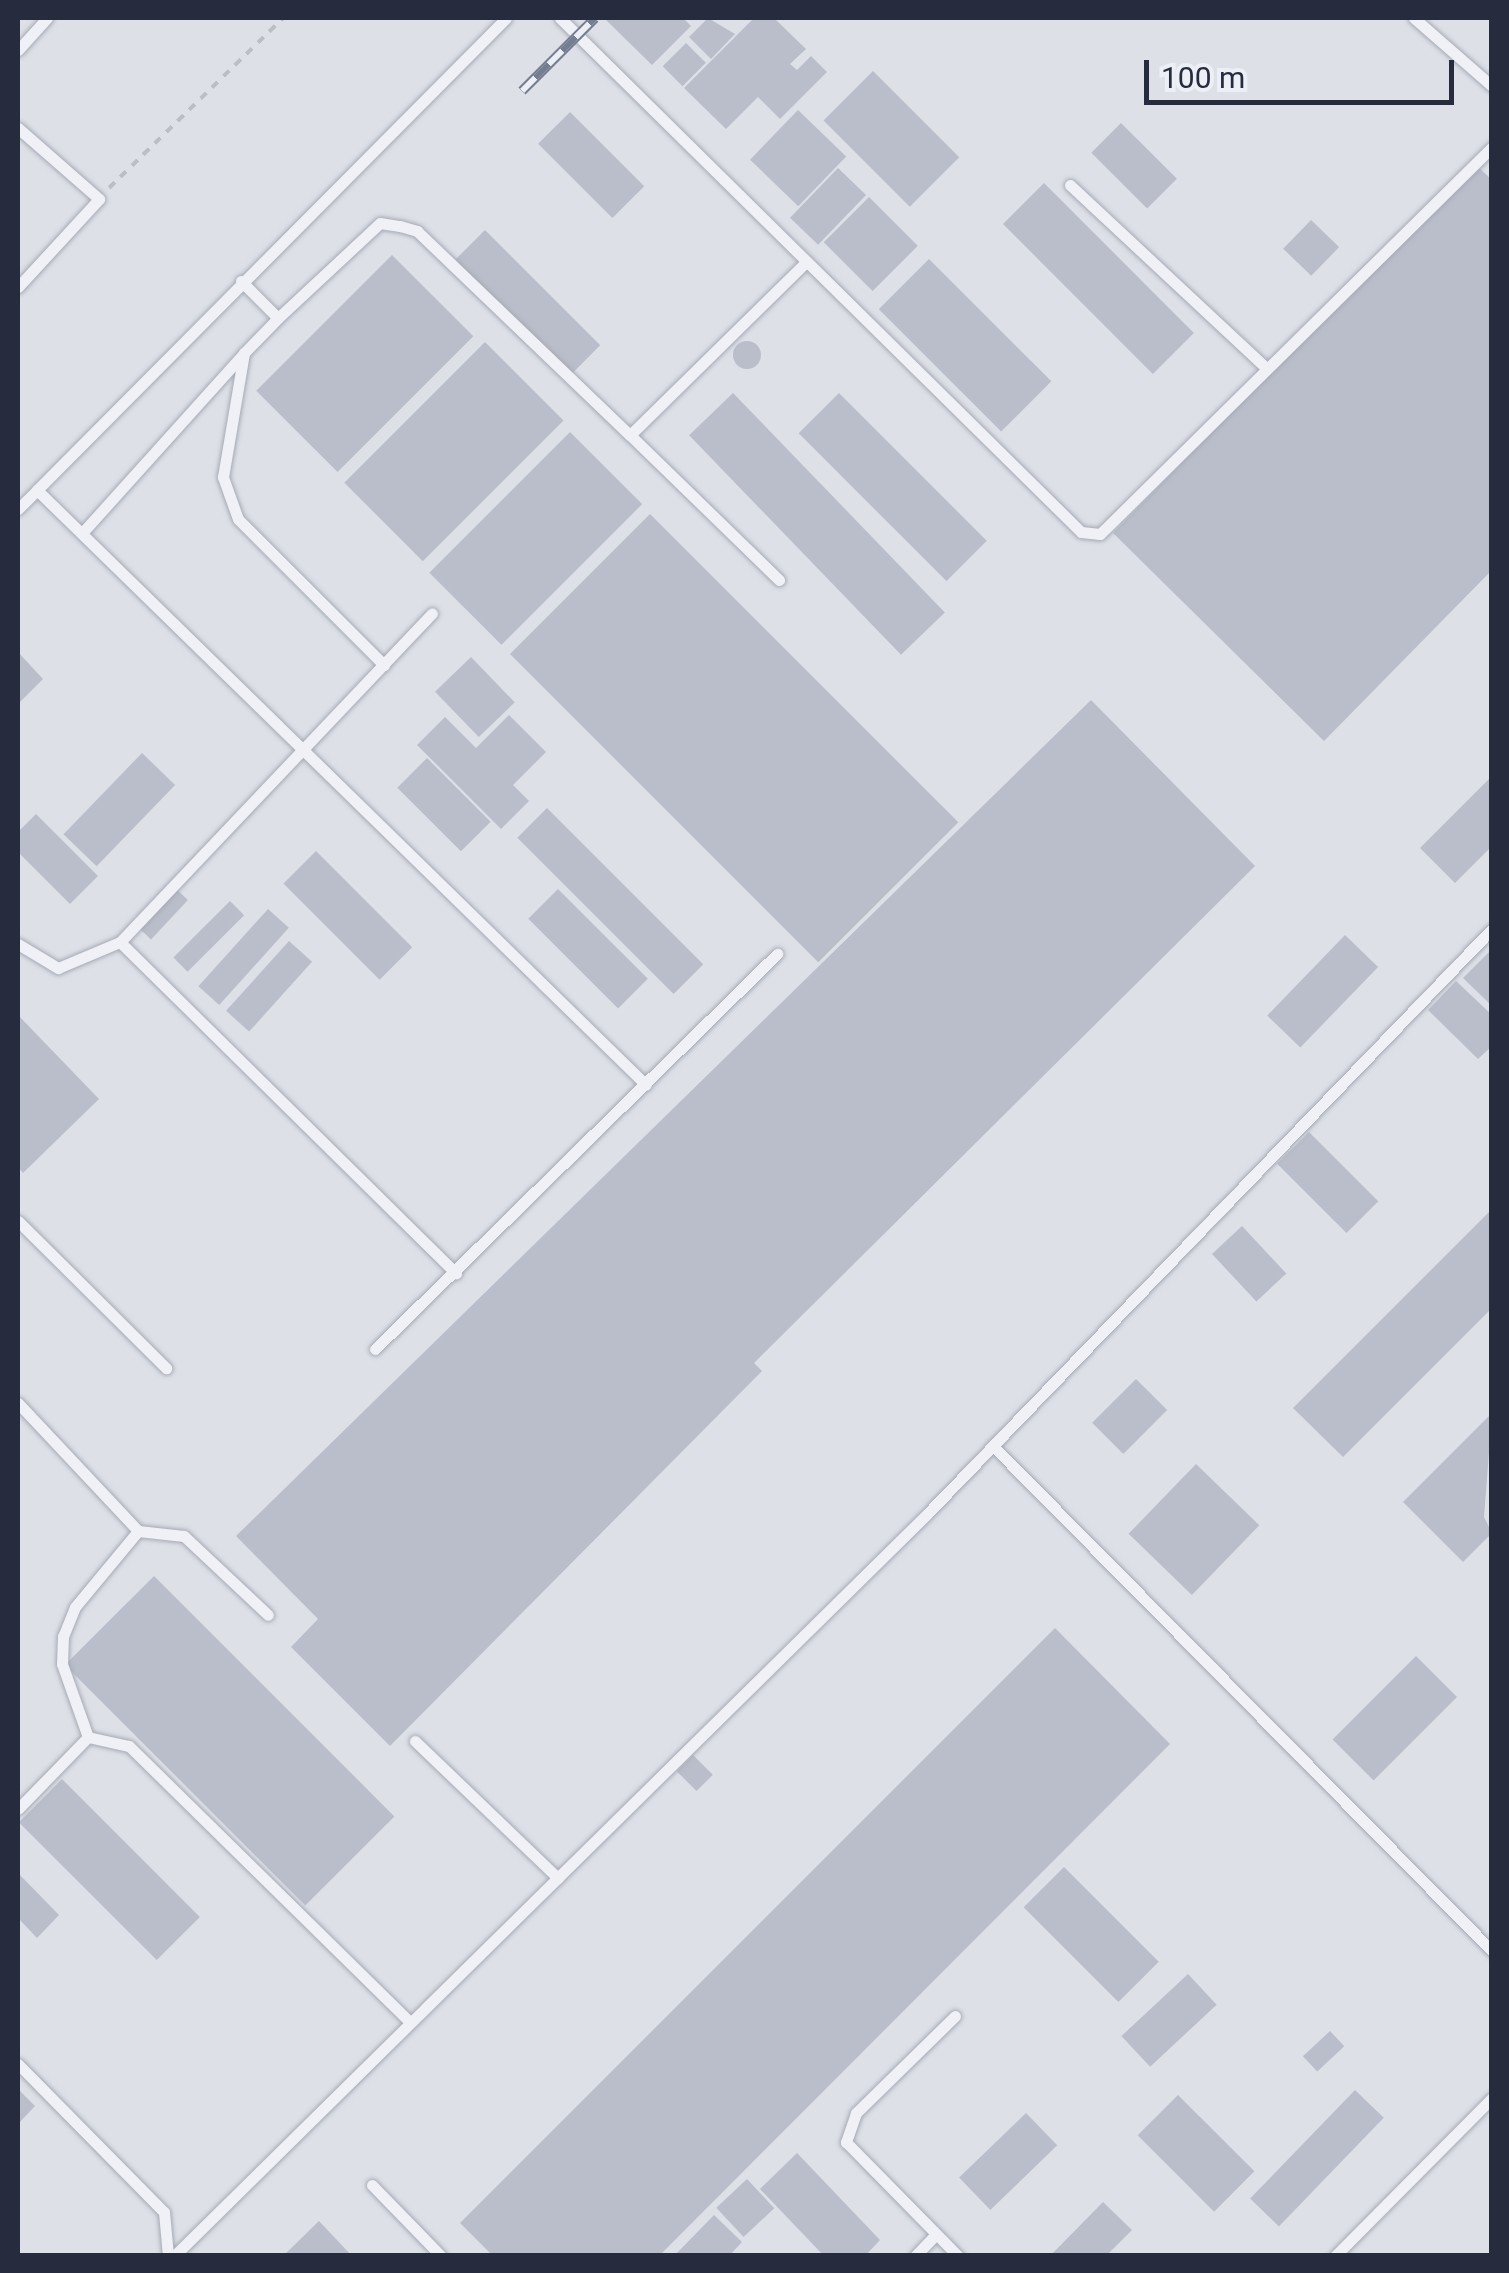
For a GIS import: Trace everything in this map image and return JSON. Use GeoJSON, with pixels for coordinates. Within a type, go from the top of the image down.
{"type":"FeatureCollection","features":[{"type":"Feature","properties":{"kind":"lane"},"geometry":{"type":"LineString","coordinates":[[18,50],[47,18]]}},
{"type":"Feature","properties":{"kind":"lane"},"geometry":{"type":"LineString","coordinates":[[18,509],[506,18]]}},
{"type":"Feature","properties":{"kind":"lane"},"geometry":{"type":"LineString","coordinates":[[560,18],[1081,532],[1100,534],[1264,366],[1492,147]]}},
{"type":"Feature","properties":{"kind":"lane"},"geometry":{"type":"LineString","coordinates":[[1414,18],[1492,86]]}},
{"type":"Feature","properties":{"kind":"lane"},"geometry":{"type":"LineString","coordinates":[[18,128],[99,198],[18,287]]}},
{"type":"Feature","properties":{"kind":"lane"},"geometry":{"type":"LineString","coordinates":[[1070,186],[1264,366]]}},
{"type":"Feature","properties":{"kind":"lane"},"geometry":{"type":"LineString","coordinates":[[82,533],[244,352],[380,223],[417,232],[778,580]]}},
{"type":"Feature","properties":{"kind":"lane"},"geometry":{"type":"LineString","coordinates":[[630,435],[806,262]]}},
{"type":"Feature","properties":{"kind":"lane"},"geometry":{"type":"LineString","coordinates":[[241,281],[278,318]]}},
{"type":"Feature","properties":{"kind":"lane"},"geometry":{"type":"LineString","coordinates":[[244,352],[223,477],[238,519],[384,665]]}},
{"type":"Feature","properties":{"kind":"lane"},"geometry":{"type":"LineString","coordinates":[[37,490],[308,750],[646,1085]]}},
{"type":"Feature","properties":{"kind":"lane"},"geometry":{"type":"LineString","coordinates":[[18,944],[58,968],[120,942],[308,750],[432,613]]}},
{"type":"Feature","properties":{"kind":"lane"},"geometry":{"type":"LineString","coordinates":[[171,2256],[993,1446],[1492,930]]}},
{"type":"Feature","properties":{"kind":"lane"},"geometry":{"type":"LineString","coordinates":[[120,942],[456,1273]]}},
{"type":"Feature","properties":{"kind":"lane"},"geometry":{"type":"LineString","coordinates":[[375,1349],[777,954]]}},
{"type":"Feature","properties":{"kind":"lane"},"geometry":{"type":"LineString","coordinates":[[18,1220],[166,1368]]}},
{"type":"Feature","properties":{"kind":"lane"},"geometry":{"type":"LineString","coordinates":[[18,1403],[138,1531],[184,1536],[268,1615]]}},
{"type":"Feature","properties":{"kind":"lane"},"geometry":{"type":"LineString","coordinates":[[993,1446],[1492,1951]]}},
{"type":"Feature","properties":{"kind":"lane"},"geometry":{"type":"LineString","coordinates":[[88,1737],[62,1664],[63,1636],[75,1607],[138,1531]]}},
{"type":"Feature","properties":{"kind":"lane"},"geometry":{"type":"LineString","coordinates":[[18,1809],[88,1737]]}},
{"type":"Feature","properties":{"kind":"lane"},"geometry":{"type":"LineString","coordinates":[[88,1737],[128,1746],[408,2020]]}},
{"type":"Feature","properties":{"kind":"lane"},"geometry":{"type":"LineString","coordinates":[[415,1741],[558,1878]]}},
{"type":"Feature","properties":{"kind":"lane"},"geometry":{"type":"LineString","coordinates":[[955,2016],[856,2112],[846,2142],[958,2256]]}},
{"type":"Feature","properties":{"kind":"lane"},"geometry":{"type":"LineString","coordinates":[[18,2064],[164,2212],[171,2256]]}},
{"type":"Feature","properties":{"kind":"lane"},"geometry":{"type":"LineString","coordinates":[[1335,2256],[1492,2098]]}},
{"type":"Feature","properties":{"kind":"lane"},"geometry":{"type":"LineString","coordinates":[[372,2186],[441,2256]]}},
{"type":"Feature","properties":{"kind":"lane"},"geometry":{"type":"LineString","coordinates":[[915,2256],[936,2234]]}},
{"type":"Feature","properties":{"kind":"path"},"geometry":{"type":"LineString","coordinates":[[99,198],[283,18]]}},
{"type":"Feature","properties":{"kind":"building"},"geometry":{"type":"Polygon","coordinates":[[[604,18],[683,18],[691,26],[652,65],[604,18]]]}},
{"type":"Feature","properties":{"kind":"building"},"geometry":{"type":"Polygon","coordinates":[[[708,18],[735,34],[711,59],[689,37],[708,18]]]}},
{"type":"Feature","properties":{"kind":"building"},"geometry":{"type":"Polygon","coordinates":[[[754,18],[774,18],[806,49],[790,64],[797,70],[811,56],[827,72],[780,119],[758,97],[726,129],[684,88],[754,18]]]}},
{"type":"Feature","properties":{"kind":"building"},"geometry":{"type":"Polygon","coordinates":[[[686,43],[706,63],[682,86],[663,66],[686,43]]]}},
{"type":"Feature","properties":{"kind":"building"},"geometry":{"type":"Polygon","coordinates":[[[873,71],[959,157],[910,207],[824,120],[873,71]]]}},
{"type":"Feature","properties":{"kind":"building"},"geometry":{"type":"Polygon","coordinates":[[[798,110],[846,157],[798,206],[750,160],[798,110]]]}},
{"type":"Feature","properties":{"kind":"building"},"geometry":{"type":"Polygon","coordinates":[[[570,112],[644,186],[612,218],[538,144],[570,112]]]}},
{"type":"Feature","properties":{"kind":"building"},"geometry":{"type":"Polygon","coordinates":[[[1121,123],[1177,179],[1147,209],[1091,153],[1121,123]]]}},
{"type":"Feature","properties":{"kind":"building"},"geometry":{"type":"Polygon","coordinates":[[[1475,164],[1492,180],[1492,570],[1324,741],[1113,533],[1475,164]]]}},
{"type":"Feature","properties":{"kind":"building"},"geometry":{"type":"Polygon","coordinates":[[[838,168],[866,195],[818,245],[790,218],[838,168]]]}},
{"type":"Feature","properties":{"kind":"building"},"geometry":{"type":"Polygon","coordinates":[[[1044,183],[1194,333],[1153,374],[1003,224],[1044,183]]]}},
{"type":"Feature","properties":{"kind":"building"},"geometry":{"type":"Polygon","coordinates":[[[869,197],[918,246],[873,291],[824,242],[869,197]]]}},
{"type":"Feature","properties":{"kind":"building"},"geometry":{"type":"Polygon","coordinates":[[[1311,220],[1339,247],[1311,276],[1283,249],[1311,220]]]}},
{"type":"Feature","properties":{"kind":"building"},"geometry":{"type":"Polygon","coordinates":[[[485,230],[600,345],[571,375],[455,260],[485,230]]]}},
{"type":"Feature","properties":{"kind":"building"},"geometry":{"type":"Polygon","coordinates":[[[392,255],[473,336],[338,472],[256,391],[392,255]]]}},
{"type":"Feature","properties":{"kind":"building"},"geometry":{"type":"Polygon","coordinates":[[[929,259],[1051,381],[1001,432],[879,309],[929,259]]]}},
{"type":"Feature","properties":{"kind":"building"},"geometry":{"type":"Polygon","coordinates":[[[747,341],[757,345],[761,355],[757,365],[747,369],[737,365],[733,355],[737,345],[747,341]]]}},
{"type":"Feature","properties":{"kind":"building"},"geometry":{"type":"Polygon","coordinates":[[[485,342],[563,420],[423,561],[344,483],[485,342]]]}},
{"type":"Feature","properties":{"kind":"building"},"geometry":{"type":"Polygon","coordinates":[[[733,393],[945,612],[901,655],[689,435],[733,393]]]}},
{"type":"Feature","properties":{"kind":"building"},"geometry":{"type":"Polygon","coordinates":[[[839,393],[987,541],[946,581],[799,433],[839,393]]]}},
{"type":"Feature","properties":{"kind":"building"},"geometry":{"type":"Polygon","coordinates":[[[570,432],[642,504],[501,645],[429,573],[570,432]]]}},
{"type":"Feature","properties":{"kind":"building"},"geometry":{"type":"Polygon","coordinates":[[[650,514],[958,822],[818,962],[510,654],[650,514]]]}},
{"type":"Feature","properties":{"kind":"building"},"geometry":{"type":"Polygon","coordinates":[[[18,652],[43,679],[18,704],[18,652]]]}},
{"type":"Feature","properties":{"kind":"building"},"geometry":{"type":"Polygon","coordinates":[[[471,657],[515,702],[479,737],[435,692],[471,657]]]}},
{"type":"Feature","properties":{"kind":"building"},"geometry":{"type":"Polygon","coordinates":[[[1091,700],[1255,866],[754,1363],[762,1371],[390,1746],[291,1647],[318,1619],[236,1536],[1091,700]]]}},
{"type":"Feature","properties":{"kind":"building"},"geometry":{"type":"Polygon","coordinates":[[[509,715],[546,752],[513,785],[529,801],[501,829],[417,745],[445,717],[476,748],[509,715]]]}},
{"type":"Feature","properties":{"kind":"building"},"geometry":{"type":"Polygon","coordinates":[[[142,753],[175,785],[97,866],[64,834],[142,753]]]}},
{"type":"Feature","properties":{"kind":"building"},"geometry":{"type":"Polygon","coordinates":[[[427,758],[491,822],[461,851],[397,788],[427,758]]]}},
{"type":"Feature","properties":{"kind":"building"},"geometry":{"type":"Polygon","coordinates":[[[1492,776],[1492,846],[1455,883],[1420,848],[1492,776]]]}},
{"type":"Feature","properties":{"kind":"building"},"geometry":{"type":"Polygon","coordinates":[[[547,808],[703,964],[674,994],[517,838],[547,808]]]}},
{"type":"Feature","properties":{"kind":"building"},"geometry":{"type":"Polygon","coordinates":[[[36,814],[98,876],[70,904],[18,852],[18,832],[36,814]]]}},
{"type":"Feature","properties":{"kind":"building"},"geometry":{"type":"Polygon","coordinates":[[[316,851],[412,947],[380,980],[283,884],[316,851]]]}},
{"type":"Feature","properties":{"kind":"building"},"geometry":{"type":"Polygon","coordinates":[[[174,887],[188,900],[151,939],[137,926],[174,887]]]}},
{"type":"Feature","properties":{"kind":"building"},"geometry":{"type":"Polygon","coordinates":[[[558,889],[648,979],[618,1009],[528,919],[558,889]]]}},
{"type":"Feature","properties":{"kind":"building"},"geometry":{"type":"Polygon","coordinates":[[[230,901],[244,915],[188,972],[173,958],[230,901]]]}},
{"type":"Feature","properties":{"kind":"building"},"geometry":{"type":"Polygon","coordinates":[[[268,909],[289,928],[219,1005],[198,986],[268,909]]]}},
{"type":"Feature","properties":{"kind":"building"},"geometry":{"type":"Polygon","coordinates":[[[1345,935],[1378,967],[1300,1048],[1267,1016],[1345,935]]]}},
{"type":"Feature","properties":{"kind":"building"},"geometry":{"type":"Polygon","coordinates":[[[289,941],[312,962],[249,1032],[226,1011],[289,941]]]}},
{"type":"Feature","properties":{"kind":"building"},"geometry":{"type":"Polygon","coordinates":[[[1492,949],[1492,1006],[1463,978],[1492,949]]]}},
{"type":"Feature","properties":{"kind":"building"},"geometry":{"type":"Polygon","coordinates":[[[1456,981],[1492,1015],[1492,1046],[1478,1059],[1428,1010],[1456,981]]]}},
{"type":"Feature","properties":{"kind":"building"},"geometry":{"type":"Polygon","coordinates":[[[18,1015],[99,1099],[23,1173],[18,1167],[18,1015]]]}},
{"type":"Feature","properties":{"kind":"building"},"geometry":{"type":"Polygon","coordinates":[[[1309,1132],[1378,1201],[1346,1233],[1277,1164],[1309,1132]]]}},
{"type":"Feature","properties":{"kind":"building"},"geometry":{"type":"Polygon","coordinates":[[[1492,1209],[1492,1308],[1343,1457],[1293,1408],[1492,1209]]]}},
{"type":"Feature","properties":{"kind":"building"},"geometry":{"type":"Polygon","coordinates":[[[1242,1226],[1286,1274],[1256,1301],[1212,1254],[1242,1226]]]}},
{"type":"Feature","properties":{"kind":"building"},"geometry":{"type":"Polygon","coordinates":[[[1136,1379],[1167,1410],[1123,1454],[1092,1423],[1136,1379]]]}},
{"type":"Feature","properties":{"kind":"building"},"geometry":{"type":"Polygon","coordinates":[[[1492,1413],[1484,1517],[1492,1533],[1463,1562],[1403,1502],[1492,1413]]]}},
{"type":"Feature","properties":{"kind":"building"},"geometry":{"type":"Polygon","coordinates":[[[1196,1464],[1259,1525],[1192,1595],[1129,1534],[1196,1464]]]}},
{"type":"Feature","properties":{"kind":"building"},"geometry":{"type":"Polygon","coordinates":[[[154,1576],[394,1816],[305,1906],[65,1665],[154,1576]]]}},
{"type":"Feature","properties":{"kind":"building"},"geometry":{"type":"Polygon","coordinates":[[[1055,1628],[1170,1744],[659,2256],[493,2256],[460,2223],[1055,1628]]]}},
{"type":"Feature","properties":{"kind":"building"},"geometry":{"type":"Polygon","coordinates":[[[1416,1656],[1457,1697],[1374,1780],[1333,1739],[1416,1656]]]}},
{"type":"Feature","properties":{"kind":"building"},"geometry":{"type":"Polygon","coordinates":[[[693,1755],[713,1775],[697,1791],[677,1771],[693,1755]]]}},
{"type":"Feature","properties":{"kind":"building"},"geometry":{"type":"Polygon","coordinates":[[[62,1779],[200,1917],[157,1960],[19,1822],[62,1779]]]}},
{"type":"Feature","properties":{"kind":"building"},"geometry":{"type":"Polygon","coordinates":[[[1064,1867],[1159,1962],[1118,2002],[1024,1907],[1064,1867]]]}},
{"type":"Feature","properties":{"kind":"building"},"geometry":{"type":"Polygon","coordinates":[[[18,1873],[59,1915],[37,1938],[18,1918],[18,1873]]]}},
{"type":"Feature","properties":{"kind":"building"},"geometry":{"type":"Polygon","coordinates":[[[1188,1974],[1217,2005],[1150,2067],[1121,2036],[1188,1974]]]}},
{"type":"Feature","properties":{"kind":"building"},"geometry":{"type":"Polygon","coordinates":[[[1330,2031],[1344,2046],[1317,2072],[1303,2056],[1330,2031]]]}},
{"type":"Feature","properties":{"kind":"building"},"geometry":{"type":"Polygon","coordinates":[[[18,2089],[35,2106],[18,2124],[18,2089]]]}},
{"type":"Feature","properties":{"kind":"building"},"geometry":{"type":"Polygon","coordinates":[[[1355,2090],[1384,2118],[1279,2226],[1250,2199],[1355,2090]]]}},
{"type":"Feature","properties":{"kind":"building"},"geometry":{"type":"Polygon","coordinates":[[[1178,2095],[1254,2171],[1214,2212],[1138,2135],[1178,2095]]]}},
{"type":"Feature","properties":{"kind":"building"},"geometry":{"type":"Polygon","coordinates":[[[1026,2113],[1057,2145],[990,2210],[959,2178],[1026,2113]]]}},
{"type":"Feature","properties":{"kind":"building"},"geometry":{"type":"Polygon","coordinates":[[[797,2153],[880,2240],[865,2256],[824,2256],[760,2189],[797,2153]]]}},
{"type":"Feature","properties":{"kind":"building"},"geometry":{"type":"Polygon","coordinates":[[[747,2179],[774,2208],[744,2237],[716,2208],[747,2179]]]}},
{"type":"Feature","properties":{"kind":"building"},"geometry":{"type":"Polygon","coordinates":[[[1103,2202],[1132,2230],[1106,2256],[1050,2256],[1103,2202]]]}},
{"type":"Feature","properties":{"kind":"building"},"geometry":{"type":"Polygon","coordinates":[[[714,2215],[742,2242],[729,2256],[674,2256],[714,2215]]]}},
{"type":"Feature","properties":{"kind":"building"},"geometry":{"type":"Polygon","coordinates":[[[319,2221],[352,2256],[283,2256],[319,2221]]]}},
{"type":"Feature","properties":{"kind":"railway"},"geometry":{"type":"LineString","coordinates":[[522,91],[595,18]]}}]}
